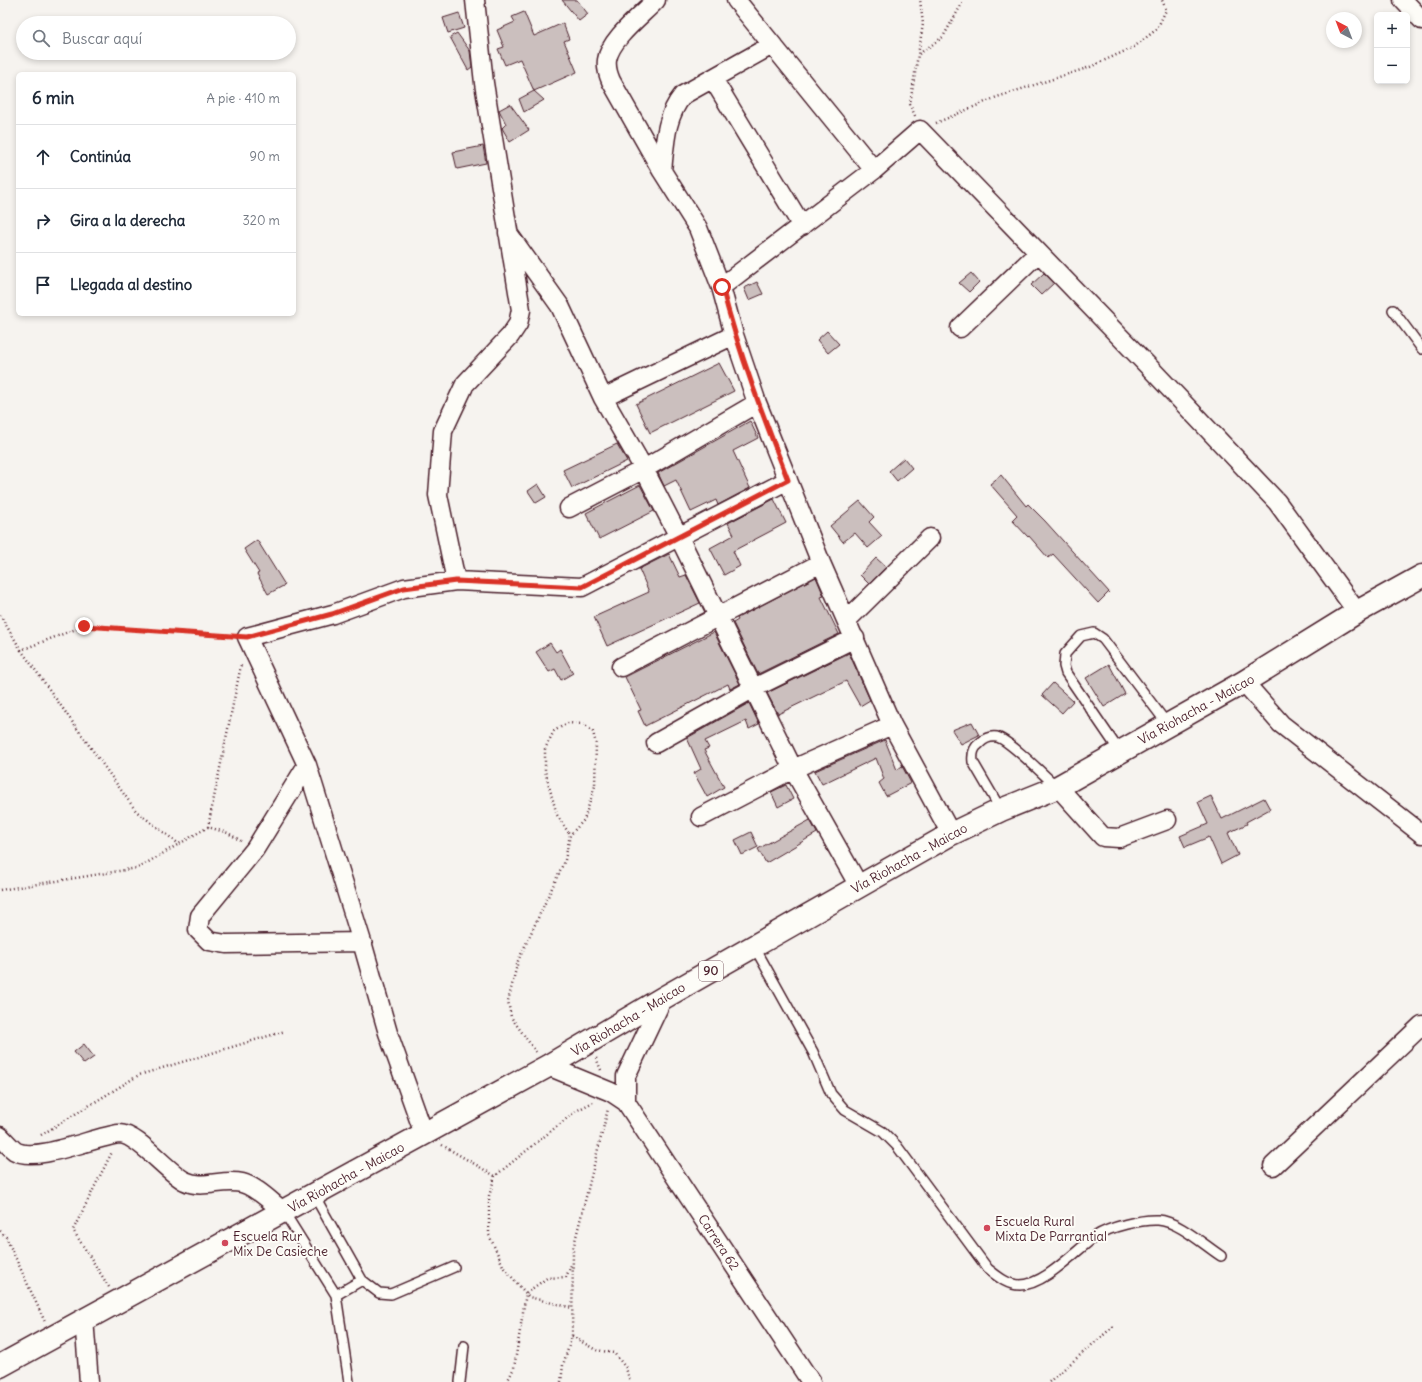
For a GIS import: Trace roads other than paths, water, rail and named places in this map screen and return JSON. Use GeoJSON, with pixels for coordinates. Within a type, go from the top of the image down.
{"type":"FeatureCollection","features":[{"type":"Feature","properties":{"kind":"highway","name":"Vía Riohacha - Maicao"},"geometry":{"type":"LineString","coordinates":[[0,1366],[84,1319],[284,1212],[590,1043],[663,998],[952,834],[1001,810],[1058,787],[1244,682],[1357,612],[1422,576]]}},
{"type":"Feature","properties":{"kind":"street"},"geometry":{"type":"LineString","coordinates":[[456,581],[438,495],[443,431],[464,384],[510,336],[518,324],[521,310],[484,83],[475,0]]}},
{"type":"Feature","properties":{"kind":"street"},"geometry":{"type":"LineString","coordinates":[[656,0],[614,43],[607,59],[607,71],[611,81],[662,171],[698,228],[722,287],[734,335],[757,403],[821,563],[892,725],[952,834]]}},
{"type":"Feature","properties":{"kind":"street"},"geometry":{"type":"LineString","coordinates":[[736,0],[874,170]]}},
{"type":"Feature","properties":{"kind":"street"},"geometry":{"type":"LineString","coordinates":[[1403,0],[1422,20]]}},
{"type":"Feature","properties":{"kind":"street"},"geometry":{"type":"LineString","coordinates":[[662,171],[665,141],[674,107],[683,95],[772,44]]}},
{"type":"Feature","properties":{"kind":"street"},"geometry":{"type":"LineString","coordinates":[[713,79],[802,226]]}},
{"type":"Feature","properties":{"kind":"street"},"geometry":{"type":"LineString","coordinates":[[722,287],[874,170],[920,130],[1277,502],[1357,612]]}},
{"type":"Feature","properties":{"kind":"street"},"geometry":{"type":"LineString","coordinates":[[508,233],[560,306],[603,398],[644,469],[679,537],[793,769],[859,886]]}},
{"type":"Feature","properties":{"kind":"street"},"geometry":{"type":"LineString","coordinates":[[960,328],[1038,252]]}},
{"type":"Feature","properties":{"kind":"street"},"geometry":{"type":"LineString","coordinates":[[603,398],[734,335]]}},
{"type":"Feature","properties":{"kind":"street"},"geometry":{"type":"LineString","coordinates":[[569,508],[644,469],[757,403]]}},
{"type":"Feature","properties":{"kind":"street"},"geometry":{"type":"LineString","coordinates":[[424,1134],[388,1033],[362,942],[307,765],[247,637],[332,614],[404,588],[456,581],[582,587],[788,480]]}},
{"type":"Feature","properties":{"kind":"street"},"geometry":{"type":"LineString","coordinates":[[847,620],[930,538]]}},
{"type":"Feature","properties":{"kind":"street"},"geometry":{"type":"LineString","coordinates":[[621,667],[718,618],[821,563]]}},
{"type":"Feature","properties":{"kind":"street"},"geometry":{"type":"LineString","coordinates":[[656,743],[754,688],[855,638]]}},
{"type":"Feature","properties":{"kind":"street"},"geometry":{"type":"LineString","coordinates":[[1244,682],[1281,724],[1422,834]]}},
{"type":"Feature","properties":{"kind":"street"},"geometry":{"type":"LineString","coordinates":[[701,817],[793,769],[892,725]]}},
{"type":"Feature","properties":{"kind":"street"},"geometry":{"type":"LineString","coordinates":[[307,765],[255,850],[200,916],[198,930],[209,941],[226,944],[362,942]]}},
{"type":"Feature","properties":{"kind":"street"},"geometry":{"type":"LineString","coordinates":[[1058,787],[1103,837],[1119,838],[1167,820]]}},
{"type":"Feature","properties":{"kind":"street"},"geometry":{"type":"LineString","coordinates":[[626,1102],[626,1076],[663,998]]}},
{"type":"Feature","properties":{"kind":"street"},"geometry":{"type":"LineString","coordinates":[[1273,1166],[1422,1025]]}},
{"type":"Feature","properties":{"kind":"street","name":"Carrera 62"},"geometry":{"type":"LineString","coordinates":[[548,1066],[611,1092],[626,1102],[811,1382]]}},
{"type":"Feature","properties":{"kind":"street"},"geometry":{"type":"LineString","coordinates":[[0,1136],[16,1151],[35,1155],[120,1134],[136,1141],[184,1181],[196,1185],[241,1182],[251,1186],[284,1212]]}},
{"type":"Feature","properties":{"kind":"street"},"geometry":{"type":"LineString","coordinates":[[84,1319],[89,1382]]}},
{"type":"Feature","properties":{"kind":"lane"},"geometry":{"type":"LineString","coordinates":[[1393,310],[1422,348]]}},
{"type":"Feature","properties":{"kind":"lane"},"geometry":{"type":"LineString","coordinates":[[1120,752],[1066,673],[1064,666],[1065,654],[1081,636],[1094,633],[1103,639],[1168,725]]}},
{"type":"Feature","properties":{"kind":"lane"},"geometry":{"type":"LineString","coordinates":[[1001,810],[973,762],[972,754],[977,745],[986,738],[997,737],[1006,742],[1058,787]]}},
{"type":"Feature","properties":{"kind":"lane"},"geometry":{"type":"LineString","coordinates":[[754,946],[814,1052],[832,1094],[845,1110],[883,1132],[897,1146],[988,1268],[1002,1280],[1020,1285],[1039,1281],[1098,1235],[1115,1226],[1158,1220],[1176,1226],[1221,1256]]}},
{"type":"Feature","properties":{"kind":"lane"},"geometry":{"type":"LineString","coordinates":[[314,1195],[362,1280],[379,1293],[391,1294],[454,1267]]}},
{"type":"Feature","properties":{"kind":"lane"},"geometry":{"type":"LineString","coordinates":[[284,1212],[336,1295],[349,1382]]}},
{"type":"Feature","properties":{"kind":"lane"},"geometry":{"type":"LineString","coordinates":[[336,1295],[362,1280]]}},
{"type":"Feature","properties":{"kind":"lane"},"geometry":{"type":"LineString","coordinates":[[460,1382],[464,1346]]}},
{"type":"Feature","properties":{"kind":"place","name":"Escuela Rural Mixta De Parrantial"},"geometry":{"type":"Point","coordinates":[987,1228]}},
{"type":"Feature","properties":{"kind":"place","name":"Escuela Rur Mix De Casieche"},"geometry":{"type":"Point","coordinates":[225,1243]}}]}
